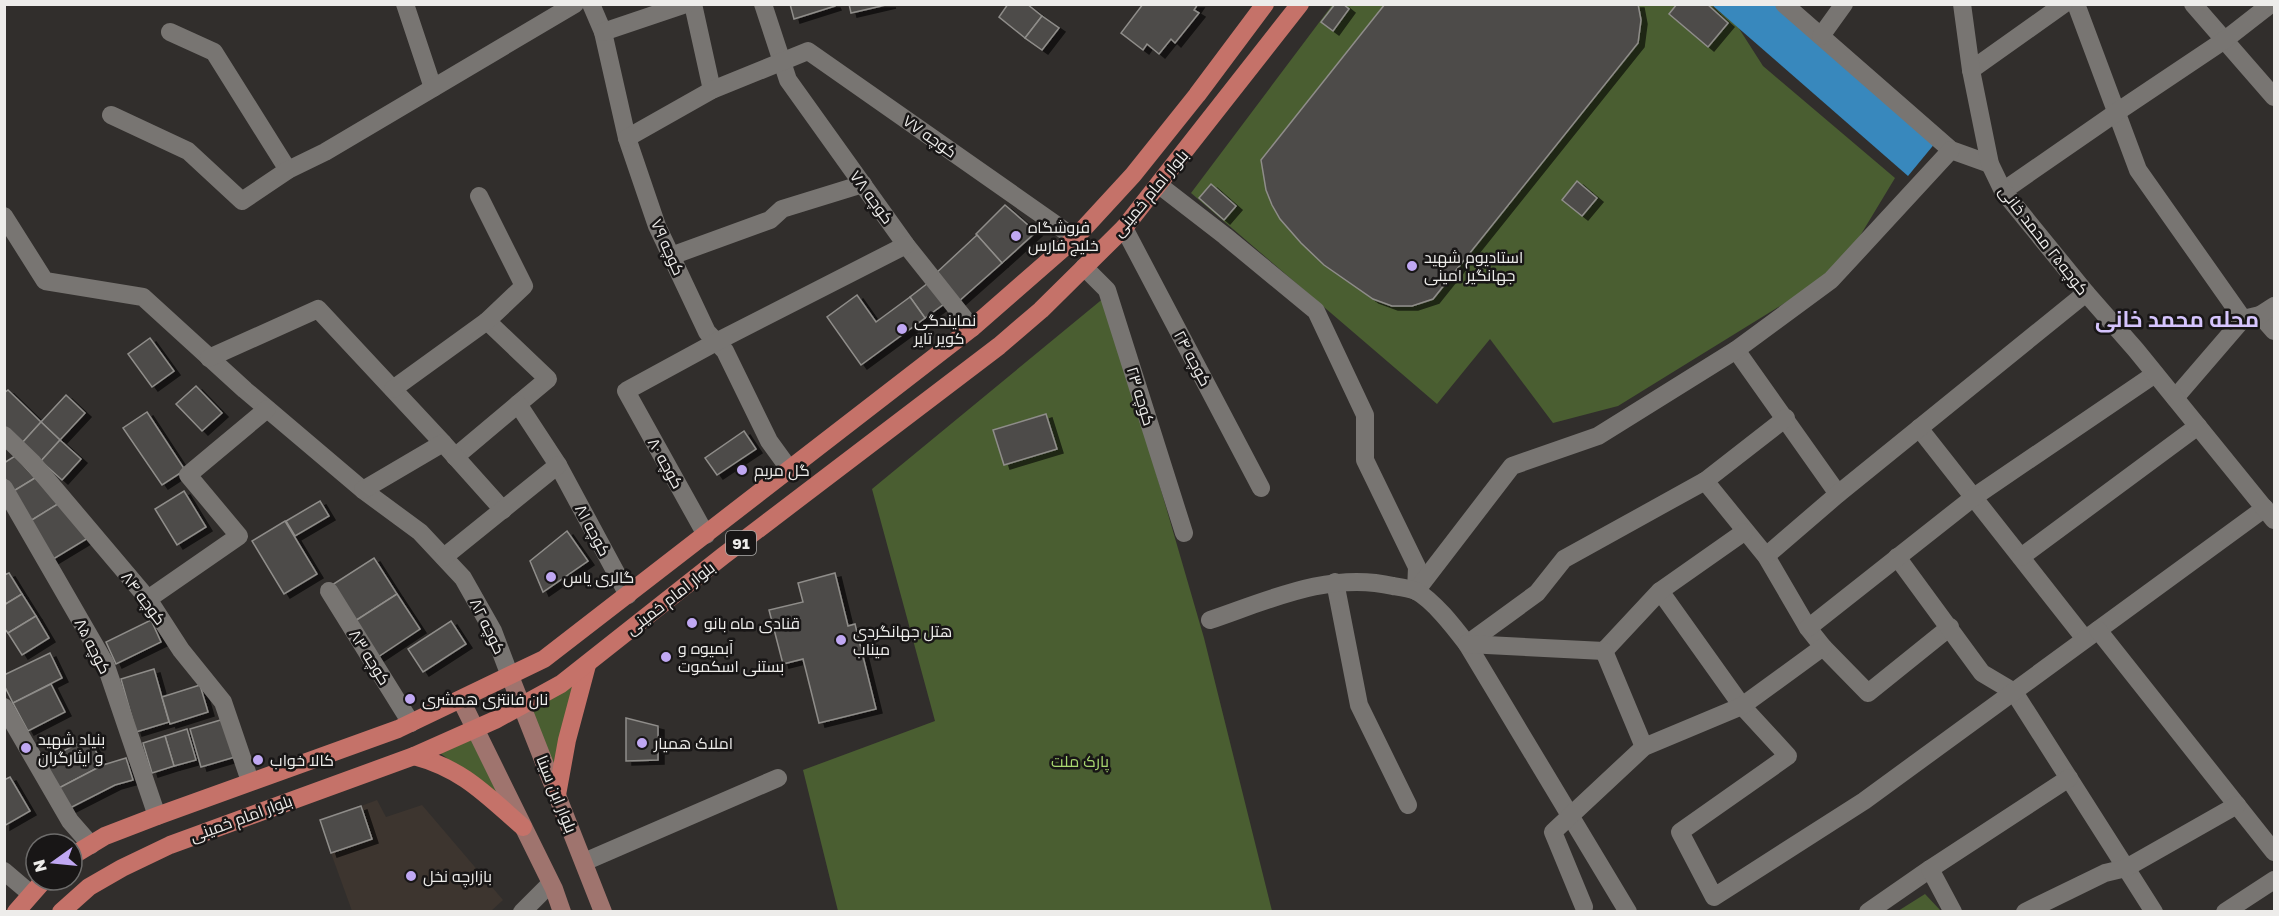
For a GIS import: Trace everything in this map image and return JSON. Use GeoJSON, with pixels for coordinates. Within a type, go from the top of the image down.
{"type":"FeatureCollection","features":[{"type":"Feature","properties":{"kind":"main road","name":"بلوار امام خمینی"},"geometry":{"type":"LineString","coordinates":[[84,849],[105,836],[411,723],[544,660],[972,328],[1075,238],[1176,122],[1265,4]]}},
{"type":"Feature","properties":{"kind":"main road","name":"بلوار امام خمینی"},"geometry":{"type":"LineString","coordinates":[[61,912],[89,887],[122,867],[170,845],[414,756],[522,705],[561,684],[587,665],[705,570],[999,346],[1041,309],[1124,228],[1300,4]]}},
{"type":"Feature","properties":{"kind":"main road"},"geometry":{"type":"LineString","coordinates":[[557,795],[567,740],[587,665]]}},
{"type":"Feature","properties":{"kind":"main road","name":"بلوار ابن سینا"},"geometry":{"type":"LineString","coordinates":[[510,676],[603,912]]}},
{"type":"Feature","properties":{"kind":"main road"},"geometry":{"type":"LineString","coordinates":[[461,700],[562,912]]}},
{"type":"Feature","properties":{"kind":"main road"},"geometry":{"type":"LineString","coordinates":[[414,756],[438,762],[465,776],[523,827]]}},
{"type":"Feature","properties":{"kind":"main road"},"geometry":{"type":"LineString","coordinates":[[16,912],[31,894]]}},
{"type":"Feature","properties":{"kind":"street"},"geometry":{"type":"LineString","coordinates":[[405,4],[433,88]]}},
{"type":"Feature","properties":{"kind":"street"},"geometry":{"type":"LineString","coordinates":[[111,115],[188,151],[242,201],[288,170],[325,152],[575,4]]}},
{"type":"Feature","properties":{"kind":"street","name":"کوچه ۷۹"},"geometry":{"type":"LineString","coordinates":[[591,4],[603,32],[627,138],[657,226],[707,332],[724,351],[769,441],[790,470]]}},
{"type":"Feature","properties":{"kind":"street"},"geometry":{"type":"LineString","coordinates":[[603,32],[686,4]]}},
{"type":"Feature","properties":{"kind":"street"},"geometry":{"type":"LineString","coordinates":[[693,4],[712,90]]}},
{"type":"Feature","properties":{"kind":"street","name":"کوچه ۷۸"},"geometry":{"type":"LineString","coordinates":[[764,4],[788,80],[906,245],[972,328]]}},
{"type":"Feature","properties":{"kind":"street"},"geometry":{"type":"LineString","coordinates":[[1784,4],[1951,150],[1990,164]]}},
{"type":"Feature","properties":{"kind":"street"},"geometry":{"type":"LineString","coordinates":[[1821,36],[1844,4]]}},
{"type":"Feature","properties":{"kind":"street"},"geometry":{"type":"LineString","coordinates":[[1971,69],[2064,4]]}},
{"type":"Feature","properties":{"kind":"street"},"geometry":{"type":"LineString","coordinates":[[2076,4],[2138,170],[2274,331]]}},
{"type":"Feature","properties":{"kind":"street"},"geometry":{"type":"LineString","coordinates":[[2193,4],[2226,39],[2274,97]]}},
{"type":"Feature","properties":{"kind":"street"},"geometry":{"type":"LineString","coordinates":[[2002,191],[2226,39],[2271,4]]}},
{"type":"Feature","properties":{"kind":"street","name":"کوچه۲۵ محمد خانی"},"geometry":{"type":"LineString","coordinates":[[1961,6],[1990,164],[2002,191],[2270,514]]}},
{"type":"Feature","properties":{"kind":"street"},"geometry":{"type":"LineString","coordinates":[[170,32],[214,52],[288,170]]}},
{"type":"Feature","properties":{"kind":"street","name":"کوچه ۷۷"},"geometry":{"type":"LineString","coordinates":[[781,61],[808,51],[1075,238]]}},
{"type":"Feature","properties":{"kind":"street"},"geometry":{"type":"LineString","coordinates":[[627,138],[712,90],[781,61]]}},
{"type":"Feature","properties":{"kind":"street"},"geometry":{"type":"LineString","coordinates":[[1416,591],[1512,466],[1598,436],[1736,350],[1831,280],[1951,150]]}},
{"type":"Feature","properties":{"kind":"street"},"geometry":{"type":"LineString","coordinates":[[671,256],[770,220],[783,209],[862,184]]}},
{"type":"Feature","properties":{"kind":"street"},"geometry":{"type":"LineString","coordinates":[[1159,185],[1316,311],[1365,415],[1365,460],[1417,567],[1416,591]]}},
{"type":"Feature","properties":{"kind":"street"},"geometry":{"type":"LineString","coordinates":[[393,389],[487,321],[524,286],[479,196]]}},
{"type":"Feature","properties":{"kind":"street","name":"کوچه ۸۲"},"geometry":{"type":"LineString","coordinates":[[4,216],[45,281],[143,297],[267,409],[363,490],[420,532],[463,578],[494,631],[510,676]]}},
{"type":"Feature","properties":{"kind":"street","name":"کوچه ۲۴"},"geometry":{"type":"LineString","coordinates":[[1124,228],[1261,488]]}},
{"type":"Feature","properties":{"kind":"street"},"geometry":{"type":"LineString","coordinates":[[716,342],[906,245]]}},
{"type":"Feature","properties":{"kind":"street","name":"کوچه ۲۳"},"geometry":{"type":"LineString","coordinates":[[1084,267],[1107,290],[1184,533]]}},
{"type":"Feature","properties":{"kind":"street"},"geometry":{"type":"LineString","coordinates":[[1766,556],[1838,494],[2086,293]]}},
{"type":"Feature","properties":{"kind":"street"},"geometry":{"type":"LineString","coordinates":[[209,358],[318,309],[502,510]]}},
{"type":"Feature","properties":{"kind":"street"},"geometry":{"type":"LineString","coordinates":[[2175,398],[2259,313]]}},
{"type":"Feature","properties":{"kind":"street"},"geometry":{"type":"LineString","coordinates":[[455,457],[548,379],[487,321]]}},
{"type":"Feature","properties":{"kind":"street","name":"کوچه ۸۰"},"geometry":{"type":"LineString","coordinates":[[706,535],[626,391],[716,342]]}},
{"type":"Feature","properties":{"kind":"street"},"geometry":{"type":"LineString","coordinates":[[1736,350],[1838,494]]}},
{"type":"Feature","properties":{"kind":"street"},"geometry":{"type":"LineString","coordinates":[[1808,628],[1974,497],[2155,374]]}},
{"type":"Feature","properties":{"kind":"street","name":"کوچه ۸۱"},"geometry":{"type":"LineString","coordinates":[[518,404],[558,465],[628,595]]}},
{"type":"Feature","properties":{"kind":"street"},"geometry":{"type":"LineString","coordinates":[[148,599],[239,536],[188,475],[267,409]]}},
{"type":"Feature","properties":{"kind":"street"},"geometry":{"type":"LineString","coordinates":[[1467,644],[1537,593],[1564,559],[1705,481],[1786,418]]}},
{"type":"Feature","properties":{"kind":"street"},"geometry":{"type":"LineString","coordinates":[[2021,557],[2198,426]]}},
{"type":"Feature","properties":{"kind":"street"},"geometry":{"type":"LineString","coordinates":[[1919,428],[2021,557],[2092,635],[2237,805],[2274,852]]}},
{"type":"Feature","properties":{"kind":"street","name":"کوچه ۸۴"},"geometry":{"type":"LineString","coordinates":[[4,435],[33,463],[148,599],[181,650],[223,702],[250,781]]}},
{"type":"Feature","properties":{"kind":"street"},"geometry":{"type":"LineString","coordinates":[[363,490],[442,442]]}},
{"type":"Feature","properties":{"kind":"street"},"geometry":{"type":"LineString","coordinates":[[444,558],[558,465]]}},
{"type":"Feature","properties":{"kind":"street"},"geometry":{"type":"LineString","coordinates":[[1705,481],[1766,556],[1808,628],[1823,647],[1868,693],[1950,627]]}},
{"type":"Feature","properties":{"kind":"street","name":"کوچه ۸۵"},"geometry":{"type":"LineString","coordinates":[[4,488],[105,663],[157,816]]}},
{"type":"Feature","properties":{"kind":"street"},"geometry":{"type":"LineString","coordinates":[[1660,591],[1742,706],[1788,756],[1680,832],[1714,897],[1864,801],[2092,635],[2270,514]]}},
{"type":"Feature","properties":{"kind":"street"},"geometry":{"type":"LineString","coordinates":[[1467,644],[1604,651],[1660,591],[1744,531]]}},
{"type":"Feature","properties":{"kind":"street"},"geometry":{"type":"LineString","coordinates":[[1897,557],[1982,673],[2014,692],[2154,912]]}},
{"type":"Feature","properties":{"kind":"street"},"geometry":{"type":"LineString","coordinates":[[1210,620],[1305,588],[1335,582],[1362,580],[1416,591],[1446,616],[1467,644],[1628,912]]}},
{"type":"Feature","properties":{"kind":"street"},"geometry":{"type":"LineString","coordinates":[[1335,582],[1359,705],[1408,805]]}},
{"type":"Feature","properties":{"kind":"street","name":"کوچه ۸۳"},"geometry":{"type":"LineString","coordinates":[[329,591],[411,723]]}},
{"type":"Feature","properties":{"kind":"street"},"geometry":{"type":"LineString","coordinates":[[1584,907],[1552,832],[1644,747],[1742,706],[1823,647]]}},
{"type":"Feature","properties":{"kind":"street"},"geometry":{"type":"LineString","coordinates":[[1604,651],[1644,747]]}},
{"type":"Feature","properties":{"kind":"street"},"geometry":{"type":"LineString","coordinates":[[4,707],[70,820],[91,845]]}},
{"type":"Feature","properties":{"kind":"street"},"geometry":{"type":"LineString","coordinates":[[584,862],[778,778]]}},
{"type":"Feature","properties":{"kind":"street"},"geometry":{"type":"LineString","coordinates":[[1868,912],[2069,778]]}},
{"type":"Feature","properties":{"kind":"street"},"geometry":{"type":"LineString","coordinates":[[2025,912],[2105,873],[2126,868],[2237,805]]}},
{"type":"Feature","properties":{"kind":"street"},"geometry":{"type":"LineString","coordinates":[[1930,869],[1953,912]]}},
{"type":"Feature","properties":{"kind":"street"},"geometry":{"type":"LineString","coordinates":[[4,871],[31,894]]}},
{"type":"Feature","properties":{"kind":"street"},"geometry":{"type":"LineString","coordinates":[[2225,912],[2274,880]]}},
{"type":"Feature","properties":{"kind":"street"},"geometry":{"type":"LineString","coordinates":[[522,912],[550,884]]}},
{"type":"Feature","properties":{"kind":"shaded area","name":"بازارچه نخل"},"geometry":{"type":"Polygon","coordinates":[[[377,800],[386,817],[422,805],[503,900],[491,911],[352,911],[331,853],[371,839],[361,806],[377,800]]]}},
{"type":"Feature","properties":{"kind":"green space","name":"استادیوم شهید جهانگیر امینی"},"geometry":{"type":"Polygon","coordinates":[[[1333,4],[1711,5],[1738,27],[1763,66],[1895,178],[1840,269],[1618,406],[1553,423],[1490,339],[1437,404],[1191,193],[1333,4]]]}},
{"type":"Feature","properties":{"kind":"green space","name":"پارک ملت"},"geometry":{"type":"Polygon","coordinates":[[[1105,297],[1204,638],[1272,911],[838,911],[803,770],[935,721],[872,489],[1105,297]]]}},
{"type":"Feature","properties":{"kind":"green space"},"geometry":{"type":"Polygon","coordinates":[[[576,679],[554,775],[527,708],[576,679]]]}},
{"type":"Feature","properties":{"kind":"green space"},"geometry":{"type":"Polygon","coordinates":[[[472,734],[502,798],[437,751],[472,734]]]}},
{"type":"Feature","properties":{"kind":"green space"},"geometry":{"type":"Polygon","coordinates":[[[1925,894],[1941,911],[1898,911],[1925,894]]]}},
{"type":"Feature","properties":{"kind":"water"},"geometry":{"type":"Polygon","coordinates":[[[1712,5],[1776,5],[1936,142],[1908,176],[1712,5]]]}},
{"type":"Feature","properties":{"kind":"building"},"geometry":{"type":"Polygon","coordinates":[[[790,4],[834,4],[835,6],[794,19],[790,4]]]}},
{"type":"Feature","properties":{"kind":"building"},"geometry":{"type":"Polygon","coordinates":[[[849,4],[890,4],[851,13],[849,4]]]}},
{"type":"Feature","properties":{"kind":"building"},"geometry":{"type":"Polygon","coordinates":[[[1008,4],[1027,4],[1042,16],[1025,38],[999,17],[1008,4]]]}},
{"type":"Feature","properties":{"kind":"building"},"geometry":{"type":"Polygon","coordinates":[[[1143,4],[1198,4],[1194,10],[1199,13],[1175,43],[1171,39],[1159,54],[1147,44],[1143,50],[1121,33],[1143,4]]]}},
{"type":"Feature","properties":{"kind":"building"},"geometry":{"type":"Polygon","coordinates":[[[1335,4],[1343,4],[1349,9],[1333,31],[1321,22],[1335,4]]]}},
{"type":"Feature","properties":{"kind":"building"},"geometry":{"type":"Polygon","coordinates":[[[1385,4],[1638,4],[1641,20],[1638,43],[1433,299],[1412,306],[1392,306],[1373,299],[1324,265],[1301,243],[1280,219],[1272,205],[1266,190],[1261,160],[1385,4]]]}},
{"type":"Feature","properties":{"kind":"building"},"geometry":{"type":"Polygon","coordinates":[[[1677,4],[1707,4],[1728,23],[1708,47],[1669,14],[1677,4]]]}},
{"type":"Feature","properties":{"kind":"building"},"geometry":{"type":"Polygon","coordinates":[[[1042,16],[1059,28],[1042,50],[1025,38],[1042,16]]]}},
{"type":"Feature","properties":{"kind":"building"},"geometry":{"type":"Polygon","coordinates":[[[1577,181],[1597,198],[1582,216],[1562,200],[1577,181]]]}},
{"type":"Feature","properties":{"kind":"building"},"geometry":{"type":"Polygon","coordinates":[[[1211,184],[1236,206],[1224,220],[1199,198],[1211,184]]]}},
{"type":"Feature","properties":{"kind":"building"},"geometry":{"type":"Polygon","coordinates":[[[1005,205],[1036,232],[1002,263],[976,234],[1005,205]]]}},
{"type":"Feature","properties":{"kind":"building"},"geometry":{"type":"Polygon","coordinates":[[[977,235],[1002,263],[958,302],[934,275],[977,235]]]}},
{"type":"Feature","properties":{"kind":"building"},"geometry":{"type":"Polygon","coordinates":[[[928,283],[944,304],[925,318],[910,297],[928,283]]]}},
{"type":"Feature","properties":{"kind":"building"},"geometry":{"type":"Polygon","coordinates":[[[857,295],[876,322],[910,297],[925,318],[861,365],[827,317],[857,295]]]}},
{"type":"Feature","properties":{"kind":"building"},"geometry":{"type":"Polygon","coordinates":[[[150,338],[174,371],[152,387],[128,354],[150,338]]]}},
{"type":"Feature","properties":{"kind":"building"},"geometry":{"type":"Polygon","coordinates":[[[196,386],[222,413],[202,431],[176,404],[196,386]]]}},
{"type":"Feature","properties":{"kind":"building"},"geometry":{"type":"Polygon","coordinates":[[[8,390],[41,422],[22,443],[4,426],[4,393],[8,390]]]}},
{"type":"Feature","properties":{"kind":"building"},"geometry":{"type":"Polygon","coordinates":[[[66,395],[85,413],[60,440],[41,422],[66,395]]]}},
{"type":"Feature","properties":{"kind":"building"},"geometry":{"type":"Polygon","coordinates":[[[147,412],[185,470],[162,485],[123,428],[147,412]]]}},
{"type":"Feature","properties":{"kind":"building"},"geometry":{"type":"Polygon","coordinates":[[[1046,414],[1057,449],[1004,465],[993,430],[1046,414]]]}},
{"type":"Feature","properties":{"kind":"building"},"geometry":{"type":"Polygon","coordinates":[[[41,422],[60,440],[41,461],[22,443],[41,422]]]}},
{"type":"Feature","properties":{"kind":"building"},"geometry":{"type":"Polygon","coordinates":[[[744,431],[756,449],[717,475],[705,458],[744,431]]]}},
{"type":"Feature","properties":{"kind":"building"},"geometry":{"type":"Polygon","coordinates":[[[60,440],[81,459],[62,480],[41,461],[60,440]]]}},
{"type":"Feature","properties":{"kind":"building"},"geometry":{"type":"Polygon","coordinates":[[[15,456],[35,478],[12,492],[4,476],[4,463],[15,456]]]}},
{"type":"Feature","properties":{"kind":"building"},"geometry":{"type":"Polygon","coordinates":[[[35,478],[61,502],[27,523],[12,492],[35,478]]]}},
{"type":"Feature","properties":{"kind":"building"},"geometry":{"type":"Polygon","coordinates":[[[184,491],[206,527],[177,545],[155,509],[184,491]]]}},
{"type":"Feature","properties":{"kind":"building"},"geometry":{"type":"Polygon","coordinates":[[[320,501],[329,516],[295,536],[286,521],[320,501]]]}},
{"type":"Feature","properties":{"kind":"building"},"geometry":{"type":"Polygon","coordinates":[[[61,502],[88,538],[50,561],[27,523],[61,502]]]}},
{"type":"Feature","properties":{"kind":"building"},"geometry":{"type":"Polygon","coordinates":[[[285,521],[317,574],[284,594],[252,541],[285,521]]]}},
{"type":"Feature","properties":{"kind":"building","name":"گالری یاس"},"geometry":{"type":"Polygon","coordinates":[[[567,531],[588,561],[543,592],[530,561],[567,531]]]}},
{"type":"Feature","properties":{"kind":"building"},"geometry":{"type":"Polygon","coordinates":[[[374,558],[397,594],[355,621],[332,585],[374,558]]]}},
{"type":"Feature","properties":{"kind":"building"},"geometry":{"type":"Polygon","coordinates":[[[9,573],[22,594],[4,605],[4,575],[9,573]]]}},
{"type":"Feature","properties":{"kind":"building"},"geometry":{"type":"Polygon","coordinates":[[[835,573],[848,626],[855,624],[876,709],[819,723],[803,659],[783,664],[769,610],[803,602],[798,583],[835,573]]]}},
{"type":"Feature","properties":{"kind":"building"},"geometry":{"type":"Polygon","coordinates":[[[22,594],[36,616],[8,633],[4,628],[4,605],[22,594]]]}},
{"type":"Feature","properties":{"kind":"building"},"geometry":{"type":"Polygon","coordinates":[[[397,594],[420,629],[378,657],[355,621],[397,594]]]}},
{"type":"Feature","properties":{"kind":"building"},"geometry":{"type":"Polygon","coordinates":[[[36,616],[49,638],[22,655],[8,633],[36,616]]]}},
{"type":"Feature","properties":{"kind":"building"},"geometry":{"type":"Polygon","coordinates":[[[151,620],[161,642],[116,664],[106,642],[151,620]]]}},
{"type":"Feature","properties":{"kind":"building"},"geometry":{"type":"Polygon","coordinates":[[[451,621],[466,644],[423,672],[408,649],[451,621]]]}},
{"type":"Feature","properties":{"kind":"building"},"geometry":{"type":"Polygon","coordinates":[[[50,653],[62,678],[13,703],[4,685],[4,675],[50,653]]]}},
{"type":"Feature","properties":{"kind":"building"},"geometry":{"type":"Polygon","coordinates":[[[154,669],[169,722],[136,732],[121,679],[154,669]]]}},
{"type":"Feature","properties":{"kind":"building"},"geometry":{"type":"Polygon","coordinates":[[[51,684],[65,712],[28,731],[13,703],[51,684]]]}},
{"type":"Feature","properties":{"kind":"building"},"geometry":{"type":"Polygon","coordinates":[[[200,685],[208,712],[170,724],[162,697],[200,685]]]}},
{"type":"Feature","properties":{"kind":"building","name":"املاک همیار"},"geometry":{"type":"Polygon","coordinates":[[[626,718],[658,726],[658,760],[626,761],[626,718]]]}},
{"type":"Feature","properties":{"kind":"building"},"geometry":{"type":"Polygon","coordinates":[[[224,719],[235,757],[201,767],[190,729],[224,719]]]}},
{"type":"Feature","properties":{"kind":"building"},"geometry":{"type":"Polygon","coordinates":[[[187,729],[196,760],[174,766],[165,736],[187,729]]]}},
{"type":"Feature","properties":{"kind":"building"},"geometry":{"type":"Polygon","coordinates":[[[165,736],[174,766],[152,773],[143,743],[165,736]]]}},
{"type":"Feature","properties":{"kind":"building"},"geometry":{"type":"Polygon","coordinates":[[[89,738],[103,765],[57,789],[43,761],[89,738]]]}},
{"type":"Feature","properties":{"kind":"building"},"geometry":{"type":"Polygon","coordinates":[[[126,758],[133,780],[115,785],[68,809],[57,789],[103,765],[126,758]]]}},
{"type":"Feature","properties":{"kind":"building"},"geometry":{"type":"Polygon","coordinates":[[[10,777],[30,811],[4,826],[4,780],[10,777]]]}},
{"type":"Feature","properties":{"kind":"building"},"geometry":{"type":"Polygon","coordinates":[[[361,806],[372,839],[331,853],[320,820],[361,806]]]}},
{"type":"Feature","properties":{"kind":"place","name":"فروشگاه خلیج فارس"},"geometry":{"type":"Point","coordinates":[1016,236]}},
{"type":"Feature","properties":{"kind":"place","name":"استادیوم شهید جهانگیر امینی"},"geometry":{"type":"Point","coordinates":[1412,266]}},
{"type":"Feature","properties":{"kind":"place","name":"نمایندگی کویر تایر"},"geometry":{"type":"Point","coordinates":[902,329]}},
{"type":"Feature","properties":{"kind":"place","name":"گل مریم"},"geometry":{"type":"Point","coordinates":[742,470]}},
{"type":"Feature","properties":{"kind":"place","name":"گالری یاس"},"geometry":{"type":"Point","coordinates":[551,577]}},
{"type":"Feature","properties":{"kind":"place","name":"قنادی ماه بانو"},"geometry":{"type":"Point","coordinates":[692,623]}},
{"type":"Feature","properties":{"kind":"place","name":"هتل جهانگردی میناب"},"geometry":{"type":"Point","coordinates":[841,640]}},
{"type":"Feature","properties":{"kind":"place","name":"آبمیوه و بستنی اسکموت"},"geometry":{"type":"Point","coordinates":[666,657]}},
{"type":"Feature","properties":{"kind":"place","name":"نان فانتزی همشری"},"geometry":{"type":"Point","coordinates":[410,699]}},
{"type":"Feature","properties":{"kind":"place","name":"املاک همیار"},"geometry":{"type":"Point","coordinates":[642,743]}},
{"type":"Feature","properties":{"kind":"place","name":"بنیاد شهید و ایثارگران"},"geometry":{"type":"Point","coordinates":[26,748]}},
{"type":"Feature","properties":{"kind":"place","name":"کالا خواب"},"geometry":{"type":"Point","coordinates":[258,760]}},
{"type":"Feature","properties":{"kind":"place","name":"بازارچه نخل"},"geometry":{"type":"Point","coordinates":[411,876]}},
{"type":"Feature","properties":{"kind":"district","name":"محله محمد خانی"},"geometry":{"type":"Point","coordinates":[2177,318]}}]}
